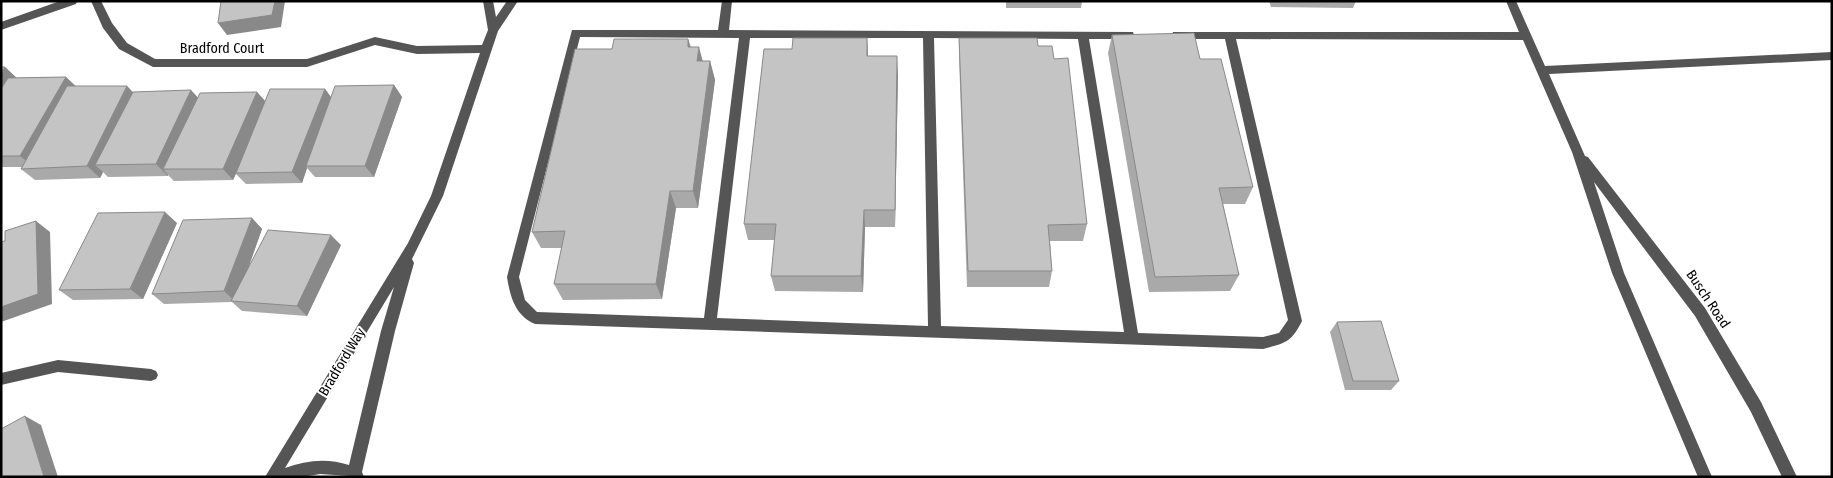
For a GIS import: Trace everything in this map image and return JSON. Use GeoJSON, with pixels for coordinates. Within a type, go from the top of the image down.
{"type":"FeatureCollection","features":[{"type":"Feature","properties":{"kind":"street"},"geometry":{"type":"LineString","coordinates":[[1,26],[72,1]]}},
{"type":"Feature","properties":{"kind":"street","name":"Bradford Court"},"geometry":{"type":"LineString","coordinates":[[96,1],[107,25],[123,46],[153,63],[306,64],[375,41],[417,50],[486,49]]}},
{"type":"Feature","properties":{"kind":"street"},"geometry":{"type":"LineString","coordinates":[[488,1],[493,30]]}},
{"type":"Feature","properties":{"kind":"street","name":"Bradford Way"},"geometry":{"type":"LineString","coordinates":[[272,477],[412,247],[436,196],[493,30],[513,1]]}},
{"type":"Feature","properties":{"kind":"street"},"geometry":{"type":"LineString","coordinates":[[723,33],[727,1]]}},
{"type":"Feature","properties":{"kind":"street","name":"Busch Road"},"geometry":{"type":"LineString","coordinates":[[1511,1],[1578,152],[1618,273],[1705,477]]}},
{"type":"Feature","properties":{"kind":"street"},"geometry":{"type":"LineString","coordinates":[[1140,35],[576,33],[513,277],[517,296],[523,311],[535,318],[1263,343],[1283,338],[1295,321],[1230,35]]}},
{"type":"Feature","properties":{"kind":"street"},"geometry":{"type":"LineString","coordinates":[[710,324],[745,34]]}},
{"type":"Feature","properties":{"kind":"street"},"geometry":{"type":"LineString","coordinates":[[928,34],[935,332]]}},
{"type":"Feature","properties":{"kind":"street"},"geometry":{"type":"LineString","coordinates":[[1083,35],[1132,339]]}},
{"type":"Feature","properties":{"kind":"street"},"geometry":{"type":"LineString","coordinates":[[1167,35],[1527,36]]}},
{"type":"Feature","properties":{"kind":"street"},"geometry":{"type":"LineString","coordinates":[[1541,70],[1832,56]]}},
{"type":"Feature","properties":{"kind":"street","name":"Busch Road"},"geometry":{"type":"LineString","coordinates":[[1578,152],[1700,312],[1756,407],[1790,477]]}},
{"type":"Feature","properties":{"kind":"street","name":"Bradford Way"},"geometry":{"type":"LineString","coordinates":[[356,475],[388,331],[412,247]]}},
{"type":"Feature","properties":{"kind":"street"},"geometry":{"type":"LineString","coordinates":[[1,378],[58,366],[151,374]]}},
{"type":"Feature","properties":{"kind":"street"},"geometry":{"type":"LineString","coordinates":[[281,477],[312,467],[334,468],[356,475]]}},
{"type":"Feature","properties":{"kind":"building"},"geometry":{"type":"Polygon","coordinates":[[[221,1],[275,1],[272,15],[218,23],[221,1]]]}},
{"type":"Feature","properties":{"kind":"building"},"geometry":{"type":"Polygon","coordinates":[[[1194,33],[1200,59],[1221,59],[1253,187],[1219,188],[1239,275],[1155,277],[1112,35],[1194,33]]]}},
{"type":"Feature","properties":{"kind":"building"},"geometry":{"type":"Polygon","coordinates":[[[793,38],[867,38],[867,56],[897,56],[895,210],[864,210],[861,276],[771,276],[776,224],[744,224],[764,49],[792,49],[793,38]]]}},
{"type":"Feature","properties":{"kind":"building"},"geometry":{"type":"Polygon","coordinates":[[[959,38],[1037,38],[1038,46],[1052,46],[1054,59],[1068,58],[1087,224],[1048,225],[1052,271],[968,271],[959,38]]]}},
{"type":"Feature","properties":{"kind":"building"},"geometry":{"type":"Polygon","coordinates":[[[614,39],[688,39],[688,47],[699,47],[697,61],[710,61],[693,191],[670,191],[656,284],[554,284],[565,231],[532,232],[575,49],[612,49],[614,39]]]}},
{"type":"Feature","properties":{"kind":"building"},"geometry":{"type":"Polygon","coordinates":[[[66,77],[20,156],[1,156],[1,89],[8,78],[66,77]]]}},
{"type":"Feature","properties":{"kind":"building"},"geometry":{"type":"Polygon","coordinates":[[[394,85],[365,166],[306,166],[335,86],[394,85]]]}},
{"type":"Feature","properties":{"kind":"building"},"geometry":{"type":"Polygon","coordinates":[[[67,86],[127,86],[87,166],[21,169],[67,86]]]}},
{"type":"Feature","properties":{"kind":"building"},"geometry":{"type":"Polygon","coordinates":[[[270,89],[325,89],[292,172],[236,173],[270,89]]]}},
{"type":"Feature","properties":{"kind":"building"},"geometry":{"type":"Polygon","coordinates":[[[191,90],[156,164],[95,165],[133,92],[191,90]]]}},
{"type":"Feature","properties":{"kind":"building"},"geometry":{"type":"Polygon","coordinates":[[[257,92],[223,169],[163,169],[200,93],[257,92]]]}},
{"type":"Feature","properties":{"kind":"building"},"geometry":{"type":"Polygon","coordinates":[[[165,212],[130,289],[59,290],[98,213],[165,212]]]}},
{"type":"Feature","properties":{"kind":"building"},"geometry":{"type":"Polygon","coordinates":[[[252,218],[224,291],[152,294],[183,220],[252,218]]]}},
{"type":"Feature","properties":{"kind":"building"},"geometry":{"type":"Polygon","coordinates":[[[36,221],[38,294],[1,307],[1,242],[5,241],[5,231],[36,221]]]}},
{"type":"Feature","properties":{"kind":"building"},"geometry":{"type":"Polygon","coordinates":[[[268,230],[331,235],[297,306],[231,301],[268,230]]]}},
{"type":"Feature","properties":{"kind":"building"},"geometry":{"type":"Polygon","coordinates":[[[1381,321],[1399,381],[1353,381],[1337,322],[1381,321]]]}},
{"type":"Feature","properties":{"kind":"building"},"geometry":{"type":"Polygon","coordinates":[[[25,416],[44,477],[1,477],[1,429],[25,416]]]}}]}
